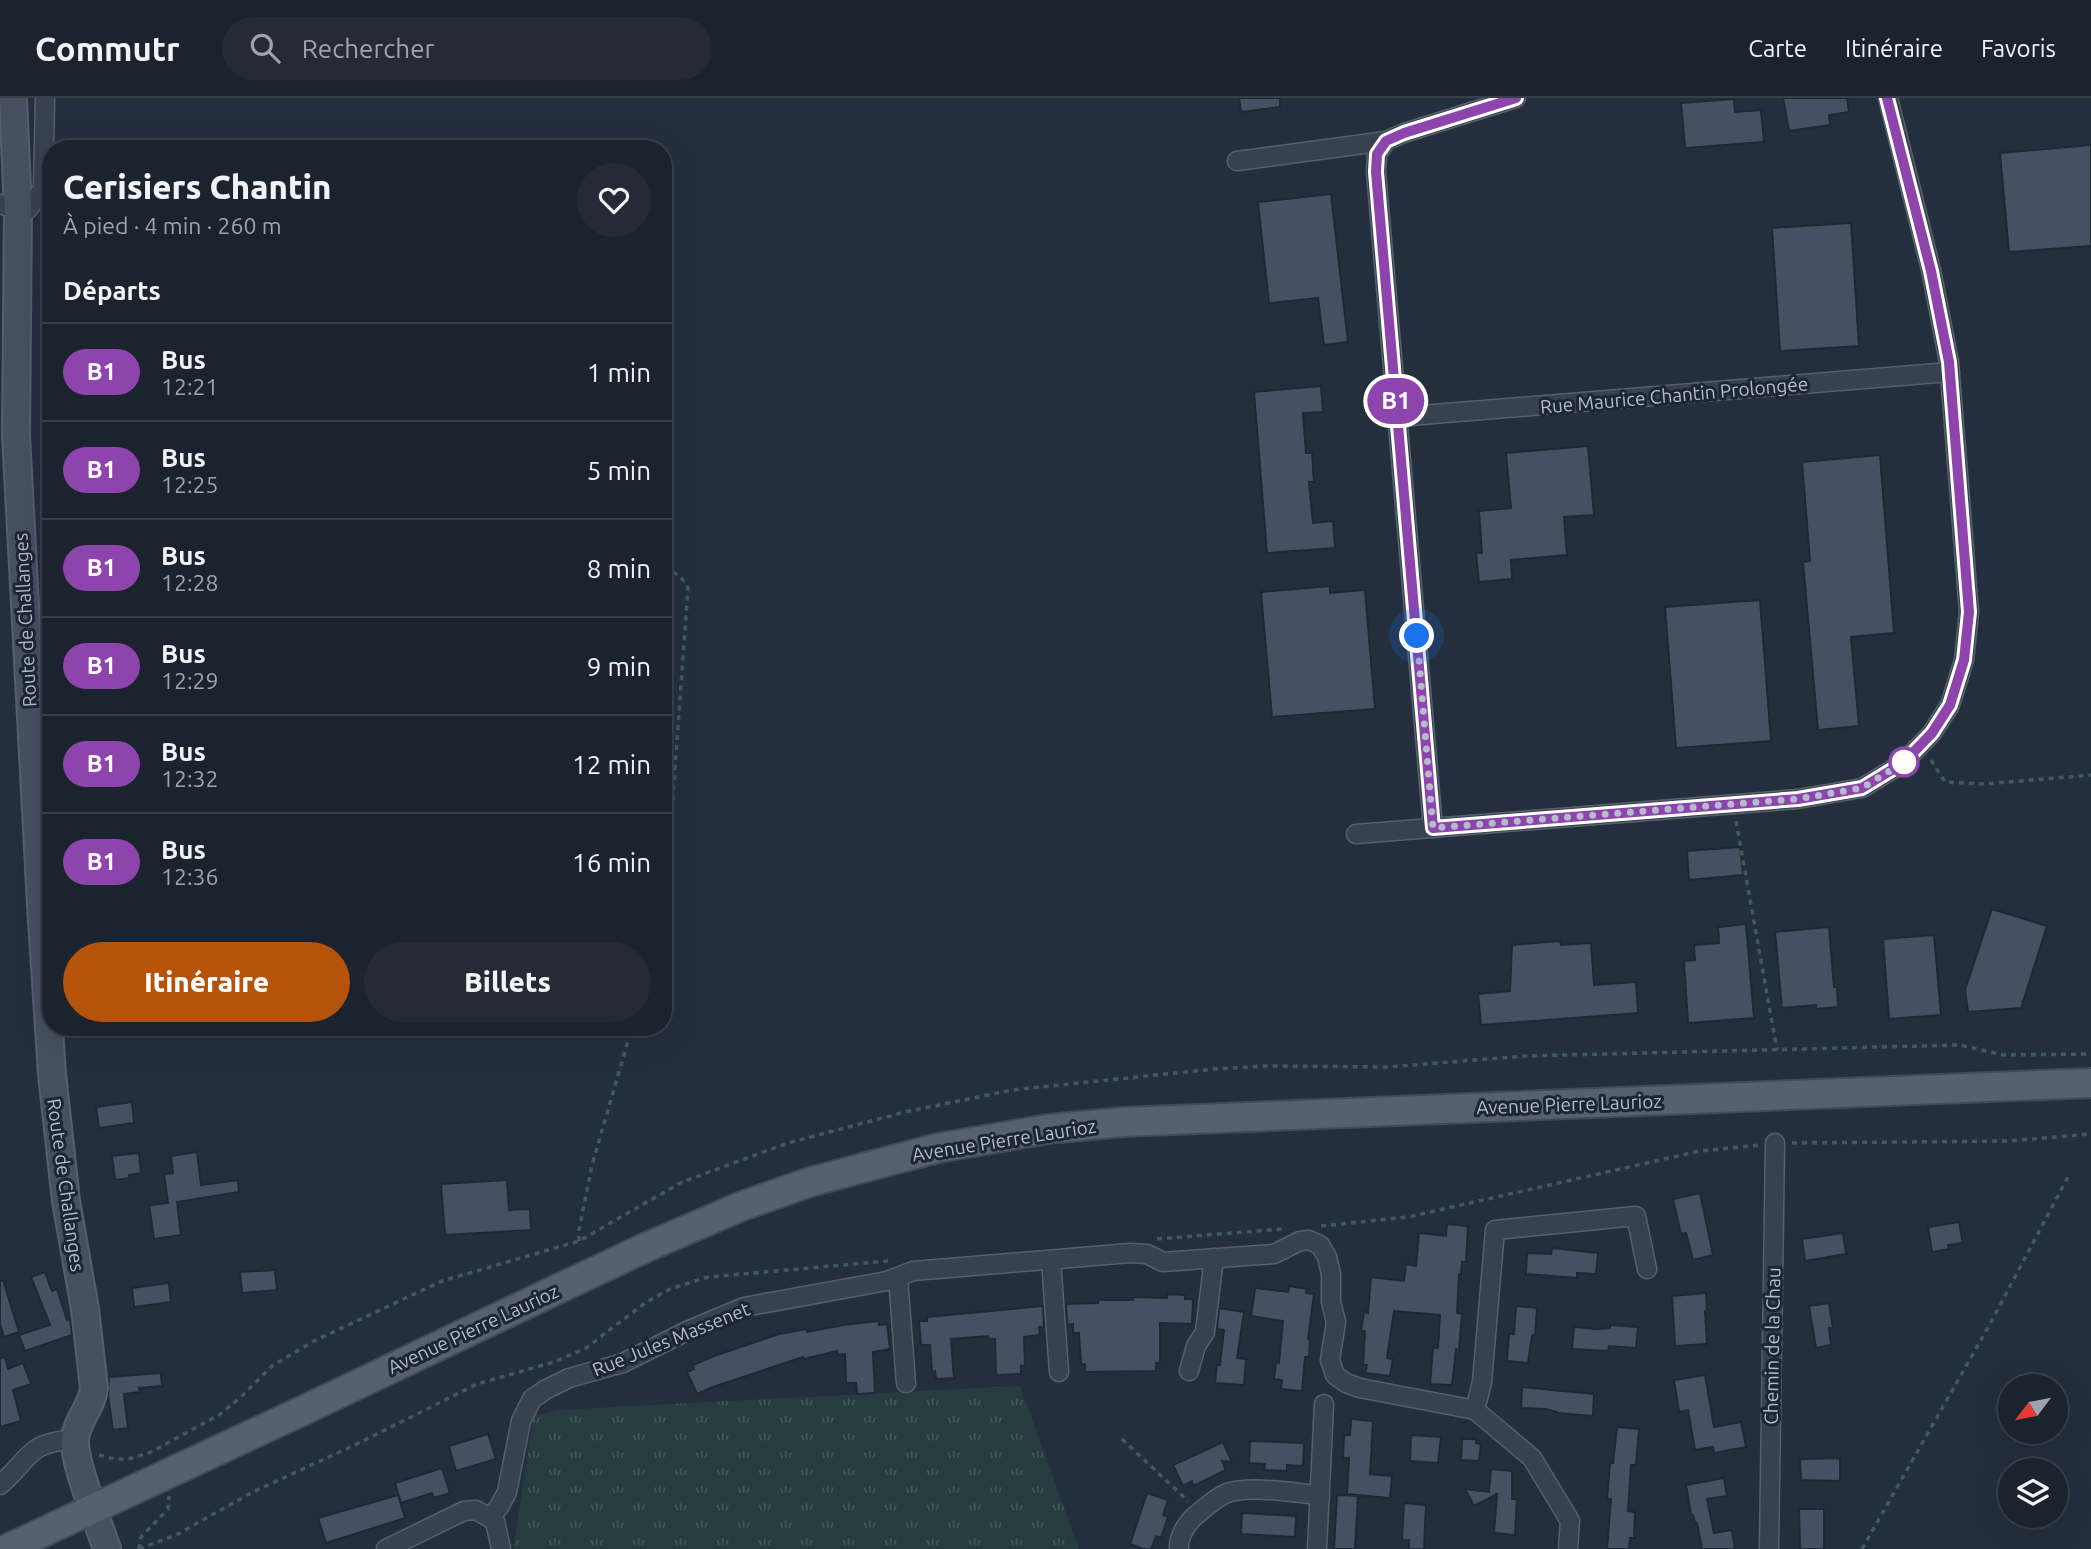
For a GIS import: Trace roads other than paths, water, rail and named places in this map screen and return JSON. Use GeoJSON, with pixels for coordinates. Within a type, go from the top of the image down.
{"type":"FeatureCollection","features":[{"type":"Feature","properties":{"kind":"main road","name":"Avenue Pierre Laurioz"},"geometry":{"type":"LineString","coordinates":[[7,1549],[699,1224],[810,1182],[938,1148],[1037,1131],[1123,1122],[2089,1084]]}},
{"type":"Feature","properties":{"kind":"street","name":"Route de Challanges"},"geometry":{"type":"LineString","coordinates":[[13,98],[9,207],[16,435],[42,922]]}},
{"type":"Feature","properties":{"kind":"street"},"geometry":{"type":"LineString","coordinates":[[44,140],[45,98]]}},
{"type":"Feature","properties":{"kind":"street"},"geometry":{"type":"LineString","coordinates":[[1237,161],[1386,141],[1516,98]]}},
{"type":"Feature","properties":{"kind":"street"},"geometry":{"type":"LineString","coordinates":[[1356,834],[1798,799],[1862,788],[1903,763],[1932,733],[1950,705],[1964,660],[1969,612],[1950,372],[1931,271],[1888,98]]}},
{"type":"Feature","properties":{"kind":"street"},"geometry":{"type":"LineString","coordinates":[[1386,141],[1377,154],[1376,172],[1433,828]]}},
{"type":"Feature","properties":{"kind":"street"},"geometry":{"type":"LineString","coordinates":[[9,207],[28,209],[42,190]]}},
{"type":"Feature","properties":{"kind":"street","name":"Rue Maurice Chantin Prolongée"},"geometry":{"type":"LineString","coordinates":[[1397,417],[1950,372]]}},
{"type":"Feature","properties":{"kind":"street","name":"Route de Challanges"},"geometry":{"type":"LineString","coordinates":[[49,1036],[66,1201],[85,1309],[94,1388],[93,1400],[77,1428],[75,1439]]}},
{"type":"Feature","properties":{"kind":"street","name":"Chemin de la Chau"},"geometry":{"type":"LineString","coordinates":[[1769,1549],[1775,1143]]}},
{"type":"Feature","properties":{"kind":"street"},"geometry":{"type":"LineString","coordinates":[[1568,1549],[1570,1521],[1532,1458],[1475,1410],[1482,1382],[1495,1230],[1636,1216],[1647,1269]]}},
{"type":"Feature","properties":{"kind":"street","name":"Rue Jules Massenet"},"geometry":{"type":"LineString","coordinates":[[490,1517],[507,1492],[521,1421],[532,1399],[545,1390],[569,1378],[623,1363],[687,1331],[744,1307],[887,1281],[913,1271],[1130,1253],[1147,1254],[1163,1262],[1274,1254],[1300,1241],[1309,1240],[1320,1245],[1327,1257],[1331,1274],[1331,1302],[1336,1322],[1330,1360],[1335,1375],[1360,1388],[1475,1410]]}},
{"type":"Feature","properties":{"kind":"street"},"geometry":{"type":"LineString","coordinates":[[1189,1371],[1196,1346],[1205,1332],[1214,1258]]}},
{"type":"Feature","properties":{"kind":"street"},"geometry":{"type":"LineString","coordinates":[[1052,1259],[1059,1372]]}},
{"type":"Feature","properties":{"kind":"street"},"geometry":{"type":"LineString","coordinates":[[898,1277],[906,1384]]}},
{"type":"Feature","properties":{"kind":"street"},"geometry":{"type":"LineString","coordinates":[[1317,1549],[1324,1404]]}},
{"type":"Feature","properties":{"kind":"street"},"geometry":{"type":"LineString","coordinates":[[0,1485],[35,1449],[46,1443],[75,1439],[76,1454],[107,1549]]}},
{"type":"Feature","properties":{"kind":"street"},"geometry":{"type":"LineString","coordinates":[[1179,1549],[1178,1544],[1188,1522],[1210,1503],[1227,1493],[1255,1490],[1320,1495]]}},
{"type":"Feature","properties":{"kind":"street"},"geometry":{"type":"LineString","coordinates":[[386,1549],[464,1511],[476,1510],[495,1521],[501,1549]]}}]}
